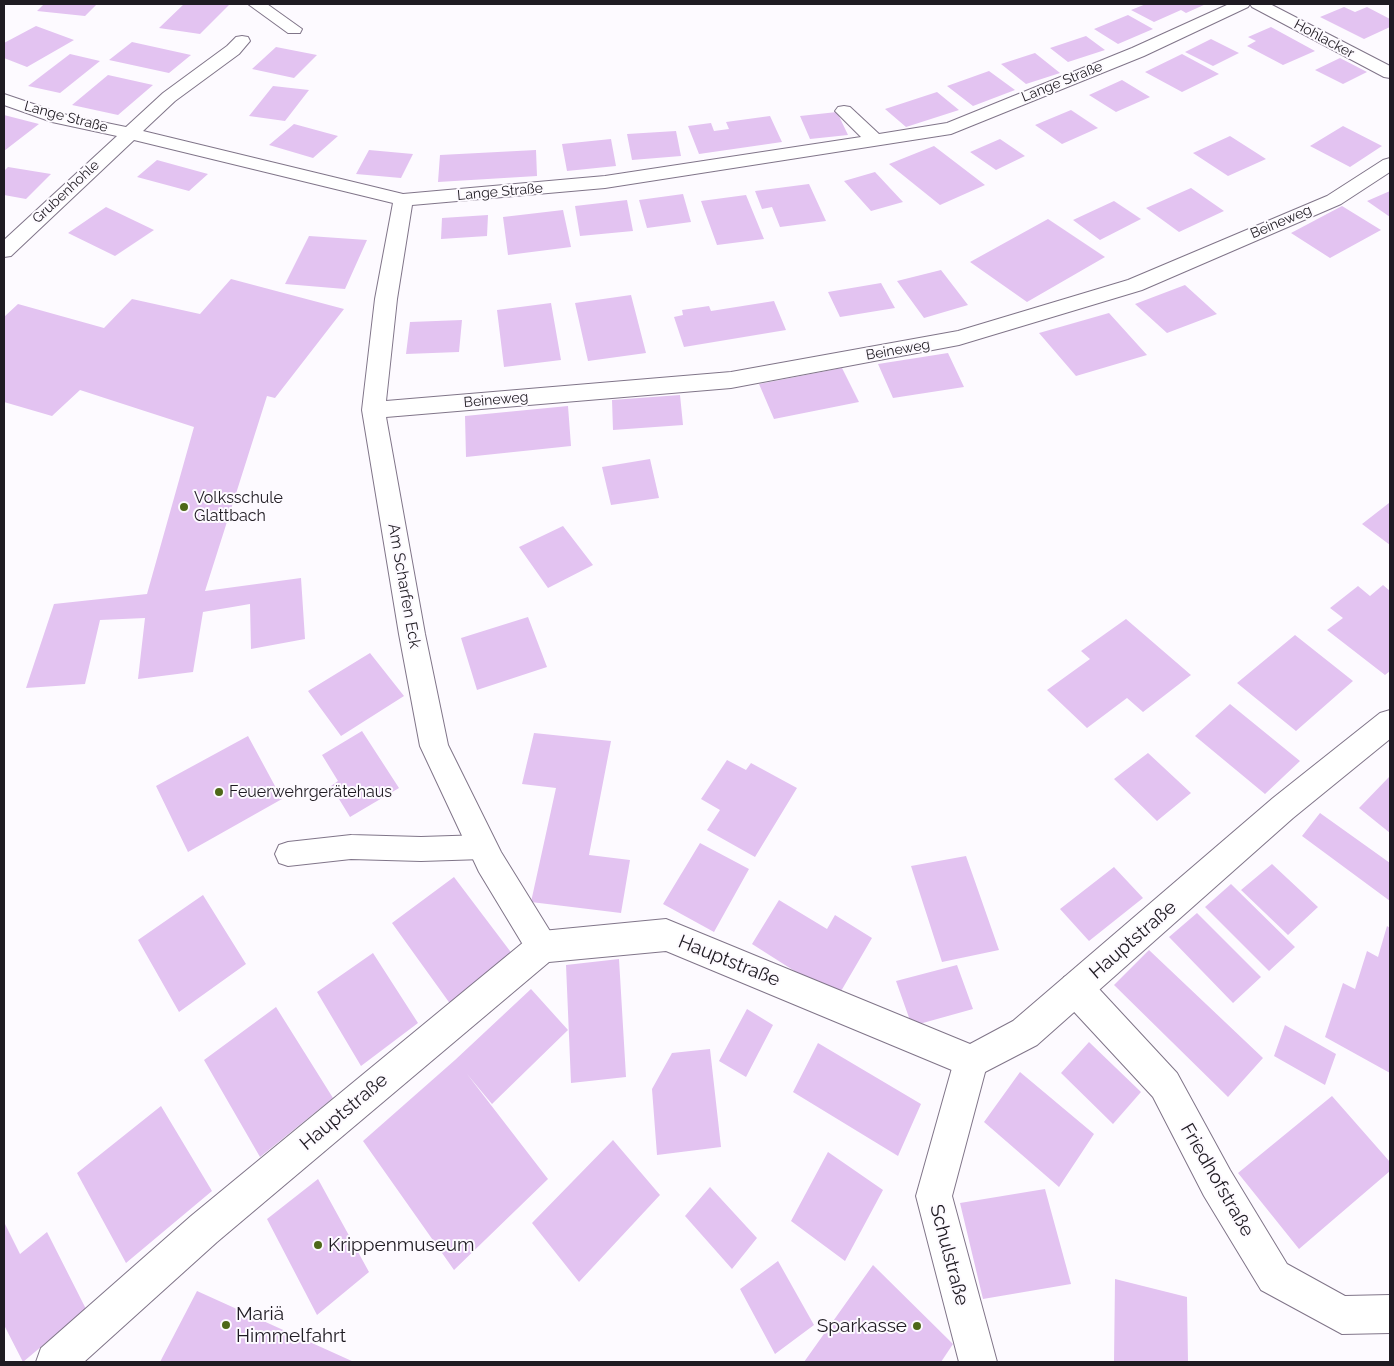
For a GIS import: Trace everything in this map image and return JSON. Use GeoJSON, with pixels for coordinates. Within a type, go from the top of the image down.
{"type":"FeatureCollection","features":[{"type":"Feature","properties":{"kind":"street"},"geometry":{"type":"LineString","coordinates":[[256,4],[294,29]]}},
{"type":"Feature","properties":{"kind":"street","name":"Lange Straße"},"geometry":{"type":"LineString","coordinates":[[4,100],[58,118],[129,133],[403,200],[605,182],[951,128],[1138,52],[1242,4]]}},
{"type":"Feature","properties":{"kind":"street","name":"Hohlacker"},"geometry":{"type":"LineString","coordinates":[[1258,4],[1390,74]]}},
{"type":"Feature","properties":{"kind":"street","name":"Lange Straße"},"geometry":{"type":"LineString","coordinates":[[129,133],[169,97],[233,50],[242,41]]}},
{"type":"Feature","properties":{"kind":"street"},"geometry":{"type":"LineString","coordinates":[[844,112],[875,140]]}},
{"type":"Feature","properties":{"kind":"street","name":"Grubenhohle"},"geometry":{"type":"LineString","coordinates":[[4,251],[129,133]]}},
{"type":"Feature","properties":{"kind":"street","name":"Beineweg"},"geometry":{"type":"LineString","coordinates":[[373,410],[731,380],[959,338],[1135,285],[1334,200],[1390,164]]}},
{"type":"Feature","properties":{"kind":"street","name":"Am Scharfen Eck"},"geometry":{"type":"LineString","coordinates":[[403,200],[386,299],[373,410],[434,746],[490,862],[542,947]]}},
{"type":"Feature","properties":{"kind":"street","name":"Hauptstraße"},"geometry":{"type":"LineString","coordinates":[[55,1362],[204,1229],[542,947],[666,935],[971,1061],[1025,1033],[1283,808],[1390,722]]}},
{"type":"Feature","properties":{"kind":"street","name":"Friedhofstraße"},"geometry":{"type":"LineString","coordinates":[[1076,989],[1165,1085],[1217,1183],[1274,1277],[1342,1315],[1390,1314]]}},
{"type":"Feature","properties":{"kind":"street","name":"Schulstraße"},"geometry":{"type":"LineString","coordinates":[[971,1061],[934,1196],[978,1362]]}},
{"type":"Feature","properties":{"kind":"lane"},"geometry":{"type":"LineString","coordinates":[[288,854],[351,847],[483,847]]}},
{"type":"Feature","properties":{"kind":"building"},"geometry":{"type":"Polygon","coordinates":[[[44,4],[97,4],[85,16],[37,11],[44,4]]]}},
{"type":"Feature","properties":{"kind":"building"},"geometry":{"type":"Polygon","coordinates":[[[184,4],[230,4],[200,34],[159,28],[184,4]]]}},
{"type":"Feature","properties":{"kind":"building"},"geometry":{"type":"Polygon","coordinates":[[[1146,4],[1206,4],[1186,13],[1181,10],[1154,22],[1131,10],[1146,4]]]}},
{"type":"Feature","properties":{"kind":"building"},"geometry":{"type":"Polygon","coordinates":[[[1344,7],[1355,12],[1367,7],[1390,19],[1390,27],[1364,39],[1320,17],[1344,7]]]}},
{"type":"Feature","properties":{"kind":"building"},"geometry":{"type":"Polygon","coordinates":[[[1128,15],[1153,29],[1118,44],[1094,29],[1128,15]]]}},
{"type":"Feature","properties":{"kind":"building"},"geometry":{"type":"Polygon","coordinates":[[[36,26],[74,40],[27,67],[4,58],[4,43],[36,26]]]}},
{"type":"Feature","properties":{"kind":"building"},"geometry":{"type":"Polygon","coordinates":[[[1271,27],[1315,51],[1283,65],[1247,46],[1256,41],[1248,37],[1271,27]]]}},
{"type":"Feature","properties":{"kind":"building"},"geometry":{"type":"Polygon","coordinates":[[[1086,36],[1105,50],[1068,62],[1050,48],[1086,36]]]}},
{"type":"Feature","properties":{"kind":"building"},"geometry":{"type":"Polygon","coordinates":[[[1211,39],[1239,53],[1213,66],[1185,52],[1211,39]]]}},
{"type":"Feature","properties":{"kind":"building"},"geometry":{"type":"Polygon","coordinates":[[[132,42],[191,55],[169,73],[109,60],[132,42]]]}},
{"type":"Feature","properties":{"kind":"building"},"geometry":{"type":"Polygon","coordinates":[[[276,47],[317,55],[294,78],[252,69],[276,47]]]}},
{"type":"Feature","properties":{"kind":"building"},"geometry":{"type":"Polygon","coordinates":[[[1035,53],[1060,73],[1026,84],[1001,64],[1035,53]]]}},
{"type":"Feature","properties":{"kind":"building"},"geometry":{"type":"Polygon","coordinates":[[[70,54],[100,61],[60,93],[28,86],[70,54]]]}},
{"type":"Feature","properties":{"kind":"building"},"geometry":{"type":"Polygon","coordinates":[[[1182,54],[1219,74],[1182,92],[1145,72],[1182,54]]]}},
{"type":"Feature","properties":{"kind":"building"},"geometry":{"type":"Polygon","coordinates":[[[1340,58],[1367,72],[1343,84],[1315,70],[1340,58]]]}},
{"type":"Feature","properties":{"kind":"building"},"geometry":{"type":"Polygon","coordinates":[[[989,71],[1015,90],[973,106],[947,86],[989,71]]]}},
{"type":"Feature","properties":{"kind":"building"},"geometry":{"type":"Polygon","coordinates":[[[108,75],[153,85],[118,115],[72,105],[108,75]]]}},
{"type":"Feature","properties":{"kind":"building"},"geometry":{"type":"Polygon","coordinates":[[[1122,80],[1150,97],[1116,112],[1089,95],[1122,80]]]}},
{"type":"Feature","properties":{"kind":"building"},"geometry":{"type":"Polygon","coordinates":[[[273,86],[309,90],[285,121],[249,116],[273,86]]]}},
{"type":"Feature","properties":{"kind":"building"},"geometry":{"type":"Polygon","coordinates":[[[937,92],[959,110],[906,127],[885,109],[937,92]]]}},
{"type":"Feature","properties":{"kind":"building"},"geometry":{"type":"Polygon","coordinates":[[[1071,110],[1098,128],[1062,144],[1035,125],[1071,110]]]}},
{"type":"Feature","properties":{"kind":"building"},"geometry":{"type":"Polygon","coordinates":[[[837,112],[848,135],[810,139],[800,116],[837,112]]]}},
{"type":"Feature","properties":{"kind":"building"},"geometry":{"type":"Polygon","coordinates":[[[4,115],[39,124],[4,151],[4,115]]]}},
{"type":"Feature","properties":{"kind":"building"},"geometry":{"type":"Polygon","coordinates":[[[770,116],[782,142],[699,154],[688,126],[711,123],[714,131],[729,129],[726,122],[770,116]]]}},
{"type":"Feature","properties":{"kind":"building"},"geometry":{"type":"Polygon","coordinates":[[[294,124],[338,136],[313,158],[269,145],[294,124]]]}},
{"type":"Feature","properties":{"kind":"building"},"geometry":{"type":"Polygon","coordinates":[[[1343,126],[1382,146],[1350,167],[1310,146],[1343,126]]]}},
{"type":"Feature","properties":{"kind":"building"},"geometry":{"type":"Polygon","coordinates":[[[676,131],[681,156],[632,160],[627,134],[676,131]]]}},
{"type":"Feature","properties":{"kind":"building"},"geometry":{"type":"Polygon","coordinates":[[[1230,136],[1266,159],[1228,176],[1193,153],[1230,136]]]}},
{"type":"Feature","properties":{"kind":"building"},"geometry":{"type":"Polygon","coordinates":[[[611,139],[616,166],[567,171],[562,144],[611,139]]]}},
{"type":"Feature","properties":{"kind":"building"},"geometry":{"type":"Polygon","coordinates":[[[1000,139],[1025,156],[996,170],[970,152],[1000,139]]]}},
{"type":"Feature","properties":{"kind":"building"},"geometry":{"type":"Polygon","coordinates":[[[934,146],[985,185],[940,205],[889,164],[934,146]]]}},
{"type":"Feature","properties":{"kind":"building"},"geometry":{"type":"Polygon","coordinates":[[[369,150],[413,154],[401,178],[356,174],[369,150]]]}},
{"type":"Feature","properties":{"kind":"building"},"geometry":{"type":"Polygon","coordinates":[[[536,150],[537,176],[438,182],[440,155],[536,150]]]}},
{"type":"Feature","properties":{"kind":"building"},"geometry":{"type":"Polygon","coordinates":[[[157,160],[208,174],[189,191],[137,177],[157,160]]]}},
{"type":"Feature","properties":{"kind":"building"},"geometry":{"type":"Polygon","coordinates":[[[8,167],[51,174],[26,199],[4,195],[4,171],[8,167]]]}},
{"type":"Feature","properties":{"kind":"building"},"geometry":{"type":"Polygon","coordinates":[[[875,172],[903,202],[871,211],[844,181],[875,172]]]}},
{"type":"Feature","properties":{"kind":"building"},"geometry":{"type":"Polygon","coordinates":[[[809,184],[826,221],[780,227],[772,207],[762,209],[755,191],[809,184]]]}},
{"type":"Feature","properties":{"kind":"building"},"geometry":{"type":"Polygon","coordinates":[[[1191,188],[1224,211],[1179,232],[1146,208],[1191,188]]]}},
{"type":"Feature","properties":{"kind":"building"},"geometry":{"type":"Polygon","coordinates":[[[1390,191],[1390,217],[1367,201],[1390,191]]]}},
{"type":"Feature","properties":{"kind":"building"},"geometry":{"type":"Polygon","coordinates":[[[683,194],[691,222],[647,228],[639,200],[683,194]]]}},
{"type":"Feature","properties":{"kind":"building"},"geometry":{"type":"Polygon","coordinates":[[[746,195],[764,239],[717,245],[701,201],[746,195]]]}},
{"type":"Feature","properties":{"kind":"building"},"geometry":{"type":"Polygon","coordinates":[[[627,200],[633,231],[580,236],[575,206],[627,200]]]}},
{"type":"Feature","properties":{"kind":"building"},"geometry":{"type":"Polygon","coordinates":[[[1114,201],[1141,219],[1100,240],[1073,220],[1114,201]]]}},
{"type":"Feature","properties":{"kind":"building"},"geometry":{"type":"Polygon","coordinates":[[[1342,206],[1381,230],[1330,258],[1291,233],[1342,206]]]}},
{"type":"Feature","properties":{"kind":"building"},"geometry":{"type":"Polygon","coordinates":[[[106,207],[154,230],[115,256],[68,233],[106,207]]]}},
{"type":"Feature","properties":{"kind":"building"},"geometry":{"type":"Polygon","coordinates":[[[563,210],[571,247],[508,255],[503,217],[563,210]]]}},
{"type":"Feature","properties":{"kind":"building"},"geometry":{"type":"Polygon","coordinates":[[[488,215],[487,236],[441,239],[442,218],[488,215]]]}},
{"type":"Feature","properties":{"kind":"building"},"geometry":{"type":"Polygon","coordinates":[[[1048,219],[1105,257],[1027,302],[970,262],[1048,219]]]}},
{"type":"Feature","properties":{"kind":"building"},"geometry":{"type":"Polygon","coordinates":[[[309,236],[367,240],[345,289],[285,284],[309,236]]]}},
{"type":"Feature","properties":{"kind":"building"},"geometry":{"type":"Polygon","coordinates":[[[941,270],[968,305],[924,318],[897,281],[941,270]]]}},
{"type":"Feature","properties":{"kind":"building"},"geometry":{"type":"Polygon","coordinates":[[[231,279],[344,309],[275,398],[267,396],[205,591],[301,578],[305,639],[251,649],[250,604],[203,612],[193,672],[138,679],[145,618],[100,620],[85,684],[26,688],[54,604],[147,594],[194,427],[80,390],[52,416],[4,402],[4,317],[18,304],[104,328],[132,299],[200,314],[231,279]]]}},
{"type":"Feature","properties":{"kind":"building"},"geometry":{"type":"Polygon","coordinates":[[[881,283],[895,308],[840,317],[828,292],[881,283]]]}},
{"type":"Feature","properties":{"kind":"building"},"geometry":{"type":"Polygon","coordinates":[[[1185,285],[1217,314],[1167,333],[1135,304],[1185,285]]]}},
{"type":"Feature","properties":{"kind":"building"},"geometry":{"type":"Polygon","coordinates":[[[631,295],[646,353],[588,361],[575,303],[631,295]]]}},
{"type":"Feature","properties":{"kind":"building"},"geometry":{"type":"Polygon","coordinates":[[[774,301],[786,330],[684,347],[674,317],[683,315],[682,310],[709,306],[711,311],[774,301]]]}},
{"type":"Feature","properties":{"kind":"building"},"geometry":{"type":"Polygon","coordinates":[[[551,303],[561,360],[504,367],[497,310],[551,303]]]}},
{"type":"Feature","properties":{"kind":"building"},"geometry":{"type":"Polygon","coordinates":[[[1109,313],[1147,355],[1076,376],[1039,333],[1109,313]]]}},
{"type":"Feature","properties":{"kind":"building"},"geometry":{"type":"Polygon","coordinates":[[[462,320],[459,352],[406,354],[410,322],[462,320]]]}},
{"type":"Feature","properties":{"kind":"building"},"geometry":{"type":"Polygon","coordinates":[[[948,353],[964,387],[893,398],[878,364],[948,353]]]}},
{"type":"Feature","properties":{"kind":"building"},"geometry":{"type":"Polygon","coordinates":[[[842,368],[859,402],[774,419],[759,384],[842,368]]]}},
{"type":"Feature","properties":{"kind":"building"},"geometry":{"type":"Polygon","coordinates":[[[680,395],[683,425],[613,430],[612,400],[680,395]]]}},
{"type":"Feature","properties":{"kind":"building"},"geometry":{"type":"Polygon","coordinates":[[[568,406],[571,446],[466,457],[465,416],[568,406]]]}},
{"type":"Feature","properties":{"kind":"building"},"geometry":{"type":"Polygon","coordinates":[[[650,459],[659,498],[611,505],[602,467],[650,459]]]}},
{"type":"Feature","properties":{"kind":"building"},"geometry":{"type":"Polygon","coordinates":[[[1390,504],[1390,545],[1362,524],[1390,504]]]}},
{"type":"Feature","properties":{"kind":"building"},"geometry":{"type":"Polygon","coordinates":[[[563,526],[593,565],[548,588],[519,547],[563,526]]]}},
{"type":"Feature","properties":{"kind":"building"},"geometry":{"type":"Polygon","coordinates":[[[1383,585],[1390,591],[1390,671],[1385,675],[1327,630],[1343,618],[1330,608],[1358,586],[1370,596],[1383,585]]]}},
{"type":"Feature","properties":{"kind":"building"},"geometry":{"type":"Polygon","coordinates":[[[528,617],[547,667],[477,690],[461,638],[528,617]]]}},
{"type":"Feature","properties":{"kind":"building"},"geometry":{"type":"Polygon","coordinates":[[[1126,619],[1191,675],[1143,712],[1127,698],[1087,728],[1047,690],[1090,659],[1081,651],[1126,619]]]}},
{"type":"Feature","properties":{"kind":"building"},"geometry":{"type":"Polygon","coordinates":[[[1295,635],[1353,681],[1296,731],[1237,683],[1295,635]]]}},
{"type":"Feature","properties":{"kind":"building"},"geometry":{"type":"Polygon","coordinates":[[[370,653],[404,696],[341,736],[308,691],[370,653]]]}},
{"type":"Feature","properties":{"kind":"building"},"geometry":{"type":"Polygon","coordinates":[[[1230,704],[1300,761],[1265,794],[1195,736],[1230,704]]]}},
{"type":"Feature","properties":{"kind":"building"},"geometry":{"type":"Polygon","coordinates":[[[362,731],[399,788],[350,817],[331,786],[338,781],[322,755],[362,731]]]}},
{"type":"Feature","properties":{"kind":"building"},"geometry":{"type":"Polygon","coordinates":[[[534,733],[611,741],[589,855],[630,860],[621,913],[531,902],[556,788],[522,784],[534,733]]]}},
{"type":"Feature","properties":{"kind":"building","name":"Feuerwehrgerätehaus"},"geometry":{"type":"Polygon","coordinates":[[[248,736],[282,799],[188,852],[156,786],[248,736]]]}},
{"type":"Feature","properties":{"kind":"building"},"geometry":{"type":"Polygon","coordinates":[[[1148,753],[1191,793],[1157,821],[1114,779],[1148,753]]]}},
{"type":"Feature","properties":{"kind":"building"},"geometry":{"type":"Polygon","coordinates":[[[727,760],[746,770],[751,763],[797,788],[755,857],[707,830],[720,810],[701,799],[727,760]]]}},
{"type":"Feature","properties":{"kind":"building"},"geometry":{"type":"Polygon","coordinates":[[[1390,776],[1390,833],[1359,808],[1390,776]]]}},
{"type":"Feature","properties":{"kind":"building"},"geometry":{"type":"Polygon","coordinates":[[[1320,813],[1390,863],[1390,901],[1302,836],[1320,813]]]}},
{"type":"Feature","properties":{"kind":"building"},"geometry":{"type":"Polygon","coordinates":[[[700,843],[749,869],[714,932],[663,904],[700,843]]]}},
{"type":"Feature","properties":{"kind":"building"},"geometry":{"type":"Polygon","coordinates":[[[966,856],[999,950],[942,962],[911,866],[966,856]]]}},
{"type":"Feature","properties":{"kind":"building"},"geometry":{"type":"Polygon","coordinates":[[[1272,864],[1318,907],[1288,935],[1241,890],[1272,864]]]}},
{"type":"Feature","properties":{"kind":"building"},"geometry":{"type":"Polygon","coordinates":[[[1114,867],[1143,898],[1089,941],[1060,909],[1114,867]]]}},
{"type":"Feature","properties":{"kind":"building"},"geometry":{"type":"Polygon","coordinates":[[[454,877],[513,955],[451,1005],[392,923],[454,877]]]}},
{"type":"Feature","properties":{"kind":"building"},"geometry":{"type":"Polygon","coordinates":[[[1231,884],[1295,947],[1269,971],[1205,907],[1231,884]]]}},
{"type":"Feature","properties":{"kind":"building"},"geometry":{"type":"Polygon","coordinates":[[[203,895],[246,964],[179,1012],[138,940],[203,895]]]}},
{"type":"Feature","properties":{"kind":"building"},"geometry":{"type":"Polygon","coordinates":[[[779,900],[827,929],[835,915],[872,938],[837,998],[752,944],[779,900]]]}},
{"type":"Feature","properties":{"kind":"building"},"geometry":{"type":"Polygon","coordinates":[[[1197,913],[1261,977],[1233,1003],[1169,937],[1197,913]]]}},
{"type":"Feature","properties":{"kind":"building"},"geometry":{"type":"Polygon","coordinates":[[[1387,926],[1390,928],[1390,1073],[1325,1037],[1343,983],[1355,989],[1367,951],[1378,957],[1387,926]]]}},
{"type":"Feature","properties":{"kind":"building"},"geometry":{"type":"Polygon","coordinates":[[[1149,950],[1263,1058],[1228,1097],[1114,985],[1149,950]]]}},
{"type":"Feature","properties":{"kind":"building"},"geometry":{"type":"Polygon","coordinates":[[[373,953],[418,1023],[361,1066],[317,992],[373,953]]]}},
{"type":"Feature","properties":{"kind":"building"},"geometry":{"type":"Polygon","coordinates":[[[619,959],[626,1077],[571,1083],[566,965],[619,959]]]}},
{"type":"Feature","properties":{"kind":"building"},"geometry":{"type":"Polygon","coordinates":[[[957,965],[973,1009],[912,1026],[896,981],[957,965]]]}},
{"type":"Feature","properties":{"kind":"building"},"geometry":{"type":"Polygon","coordinates":[[[531,989],[568,1030],[492,1104],[467,1074],[548,1179],[454,1270],[363,1141],[455,1060],[531,989]]]}},
{"type":"Feature","properties":{"kind":"building"},"geometry":{"type":"Polygon","coordinates":[[[276,1007],[333,1098],[260,1157],[204,1060],[276,1007]]]}},
{"type":"Feature","properties":{"kind":"building"},"geometry":{"type":"Polygon","coordinates":[[[747,1009],[773,1025],[746,1077],[719,1061],[747,1009]]]}},
{"type":"Feature","properties":{"kind":"building"},"geometry":{"type":"Polygon","coordinates":[[[1285,1025],[1336,1054],[1325,1085],[1274,1056],[1285,1025]]]}},
{"type":"Feature","properties":{"kind":"building"},"geometry":{"type":"Polygon","coordinates":[[[1089,1042],[1141,1092],[1113,1124],[1061,1073],[1089,1042]]]}},
{"type":"Feature","properties":{"kind":"building"},"geometry":{"type":"Polygon","coordinates":[[[818,1043],[921,1104],[898,1156],[793,1092],[818,1043]]]}},
{"type":"Feature","properties":{"kind":"building"},"geometry":{"type":"Polygon","coordinates":[[[710,1049],[721,1147],[657,1155],[652,1089],[672,1053],[710,1049]]]}},
{"type":"Feature","properties":{"kind":"building"},"geometry":{"type":"Polygon","coordinates":[[[1020,1072],[1094,1134],[1059,1187],[984,1122],[1020,1072]]]}},
{"type":"Feature","properties":{"kind":"building"},"geometry":{"type":"Polygon","coordinates":[[[1332,1096],[1390,1162],[1390,1171],[1299,1249],[1238,1173],[1332,1096]]]}},
{"type":"Feature","properties":{"kind":"building"},"geometry":{"type":"Polygon","coordinates":[[[161,1106],[212,1191],[126,1263],[77,1173],[161,1106]]]}},
{"type":"Feature","properties":{"kind":"building"},"geometry":{"type":"Polygon","coordinates":[[[613,1140],[660,1195],[579,1282],[532,1223],[613,1140]]]}},
{"type":"Feature","properties":{"kind":"building"},"geometry":{"type":"Polygon","coordinates":[[[828,1152],[883,1190],[845,1261],[791,1221],[828,1152]]]}},
{"type":"Feature","properties":{"kind":"building","name":"Krippenmuseum"},"geometry":{"type":"Polygon","coordinates":[[[318,1179],[369,1272],[317,1315],[267,1219],[318,1179]]]}},
{"type":"Feature","properties":{"kind":"building"},"geometry":{"type":"Polygon","coordinates":[[[710,1187],[757,1238],[732,1269],[685,1216],[710,1187]]]}},
{"type":"Feature","properties":{"kind":"building"},"geometry":{"type":"Polygon","coordinates":[[[1045,1189],[1071,1284],[983,1299],[960,1203],[1045,1189]]]}},
{"type":"Feature","properties":{"kind":"building"},"geometry":{"type":"Polygon","coordinates":[[[4,1222],[20,1254],[47,1232],[86,1309],[23,1362],[4,1325],[4,1222]]]}},
{"type":"Feature","properties":{"kind":"building"},"geometry":{"type":"Polygon","coordinates":[[[778,1261],[814,1325],[775,1354],[740,1289],[778,1261]]]}},
{"type":"Feature","properties":{"kind":"building"},"geometry":{"type":"Polygon","coordinates":[[[873,1265],[953,1344],[941,1362],[804,1362],[873,1265]]]}},
{"type":"Feature","properties":{"kind":"building"},"geometry":{"type":"Polygon","coordinates":[[[1115,1279],[1187,1297],[1188,1362],[1114,1362],[1115,1279]]]}},
{"type":"Feature","properties":{"kind":"building","name":"Mariä Himmelfahrt"},"geometry":{"type":"Polygon","coordinates":[[[197,1291],[354,1362],[160,1362],[197,1291]]]}},
{"type":"Feature","properties":{"kind":"place","name":"Volksschule Glattbach"},"geometry":{"type":"Point","coordinates":[184,507]}},
{"type":"Feature","properties":{"kind":"place","name":"Feuerwehrgerätehaus"},"geometry":{"type":"Point","coordinates":[219,792]}},
{"type":"Feature","properties":{"kind":"place","name":"Krippenmuseum"},"geometry":{"type":"Point","coordinates":[318,1245]}},
{"type":"Feature","properties":{"kind":"place","name":"Mariä Himmelfahrt"},"geometry":{"type":"Point","coordinates":[226,1325]}},
{"type":"Feature","properties":{"kind":"place","name":"Sparkasse"},"geometry":{"type":"Point","coordinates":[917,1326]}}]}
